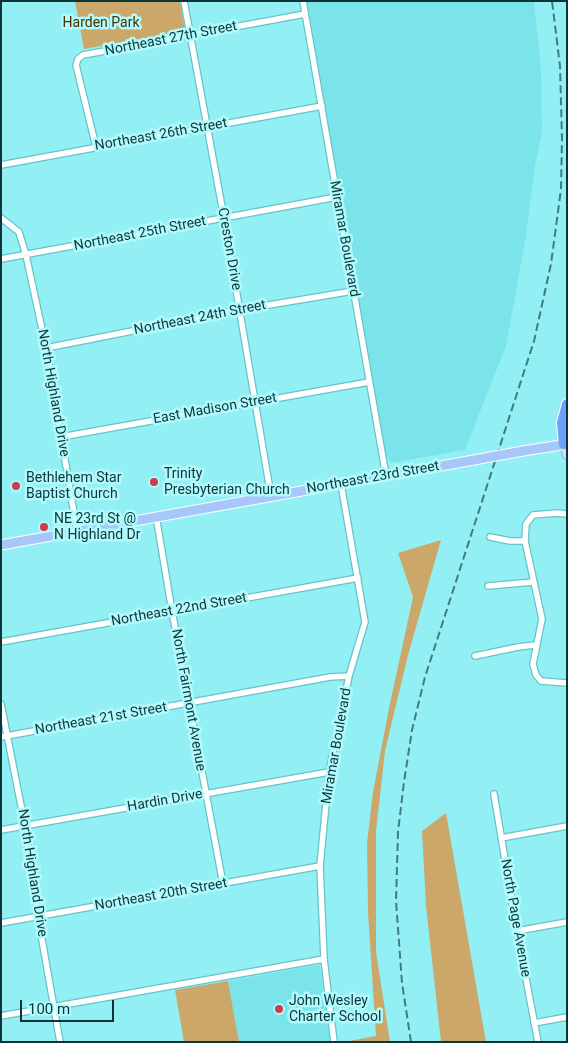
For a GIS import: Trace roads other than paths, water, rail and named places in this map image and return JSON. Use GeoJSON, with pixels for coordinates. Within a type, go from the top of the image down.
{"type":"FeatureCollection","features":[{"type":"Feature","properties":{"kind":"highway"},"geometry":{"type":"LineString","coordinates":[[565,444],[562,423],[567,404]]}},
{"type":"Feature","properties":{"kind":"main road","name":"Northeast 23rd Street"},"geometry":{"type":"LineString","coordinates":[[1,545],[565,444]]}},
{"type":"Feature","properties":{"kind":"main road"},"geometry":{"type":"LineString","coordinates":[[565,444],[567,455]]}},
{"type":"Feature","properties":{"kind":"street","name":"Creston Drive"},"geometry":{"type":"LineString","coordinates":[[184,1],[224,218],[271,496]]}},
{"type":"Feature","properties":{"kind":"street","name":"Miramar Boulevard"},"geometry":{"type":"LineString","coordinates":[[303,1],[386,476]]}},
{"type":"Feature","properties":{"kind":"street","name":"Northeast 27th Street"},"geometry":{"type":"LineString","coordinates":[[96,147],[76,65],[78,59],[83,55],[305,14]]}},
{"type":"Feature","properties":{"kind":"street","name":"Northeast 26th Street"},"geometry":{"type":"LineString","coordinates":[[1,165],[322,106]]}},
{"type":"Feature","properties":{"kind":"street","name":"Northeast 25th Street"},"geometry":{"type":"LineString","coordinates":[[1,259],[26,256],[337,197]]}},
{"type":"Feature","properties":{"kind":"street","name":"North Highland Drive"},"geometry":{"type":"LineString","coordinates":[[1,218],[19,232],[26,256],[46,348],[76,531]]}},
{"type":"Feature","properties":{"kind":"street","name":"Northeast 24th Street"},"geometry":{"type":"LineString","coordinates":[[46,348],[239,310],[353,290]]}},
{"type":"Feature","properties":{"kind":"street","name":"East Madison Street"},"geometry":{"type":"LineString","coordinates":[[61,437],[369,382]]}},
{"type":"Feature","properties":{"kind":"street","name":"Miramar Boulevard"},"geometry":{"type":"LineString","coordinates":[[334,1042],[324,959],[320,866],[329,772],[349,676],[365,622],[341,484]]}},
{"type":"Feature","properties":{"kind":"street"},"geometry":{"type":"LineString","coordinates":[[567,514],[533,515],[526,524],[525,541],[542,619],[532,664],[536,675],[541,680],[567,683]]}},
{"type":"Feature","properties":{"kind":"street","name":"North Fairmont Avenue"},"geometry":{"type":"LineString","coordinates":[[156,516],[205,794],[223,884]]}},
{"type":"Feature","properties":{"kind":"street"},"geometry":{"type":"LineString","coordinates":[[490,537],[510,541],[525,541]]}},
{"type":"Feature","properties":{"kind":"street","name":"Northeast 22nd Street"},"geometry":{"type":"LineString","coordinates":[[1,642],[358,578]]}},
{"type":"Feature","properties":{"kind":"street"},"geometry":{"type":"LineString","coordinates":[[488,586],[533,582]]}},
{"type":"Feature","properties":{"kind":"street"},"geometry":{"type":"LineString","coordinates":[[475,656],[518,646],[535,645]]}},
{"type":"Feature","properties":{"kind":"street","name":"Northeast 21st Street"},"geometry":{"type":"LineString","coordinates":[[4,736],[330,677],[349,676]]}},
{"type":"Feature","properties":{"kind":"street","name":"North Highland Drive"},"geometry":{"type":"LineString","coordinates":[[1,704],[4,736],[25,826],[38,917],[60,1042]]}},
{"type":"Feature","properties":{"kind":"street","name":"Hardin Drive"},"geometry":{"type":"LineString","coordinates":[[1,830],[329,772]]}},
{"type":"Feature","properties":{"kind":"street","name":"North Page Avenue"},"geometry":{"type":"LineString","coordinates":[[494,794],[538,1042]]}},
{"type":"Feature","properties":{"kind":"street"},"geometry":{"type":"LineString","coordinates":[[501,838],[567,826]]}},
{"type":"Feature","properties":{"kind":"street","name":"Northeast 20th Street"},"geometry":{"type":"LineString","coordinates":[[1,923],[320,866]]}},
{"type":"Feature","properties":{"kind":"street"},"geometry":{"type":"LineString","coordinates":[[517,931],[567,922]]}},
{"type":"Feature","properties":{"kind":"street"},"geometry":{"type":"LineString","coordinates":[[1,1016],[324,959]]}},
{"type":"Feature","properties":{"kind":"street"},"geometry":{"type":"LineString","coordinates":[[534,1023],[567,1017]]}},
{"type":"Feature","properties":{"kind":"railway"},"geometry":{"type":"LineString","coordinates":[[411,1042],[402,983],[396,901],[398,832],[404,782],[412,730],[425,677],[534,341],[551,264],[561,189],[562,139],[560,66],[552,1]]}},
{"type":"Feature","properties":{"kind":"place","name":"Trinity Presbyterian Church"},"geometry":{"type":"Point","coordinates":[154,482]}},
{"type":"Feature","properties":{"kind":"place","name":"Bethlehem Star Baptist Church"},"geometry":{"type":"Point","coordinates":[16,486]}},
{"type":"Feature","properties":{"kind":"place","name":"NE 23rd St @ N Highland Dr"},"geometry":{"type":"Point","coordinates":[44,527]}},
{"type":"Feature","properties":{"kind":"place","name":"John Wesley Charter School"},"geometry":{"type":"Point","coordinates":[279,1009]}},
{"type":"Feature","properties":{"kind":"park label","name":"Harden Park"},"geometry":{"type":"Point","coordinates":[101,23]}}]}
